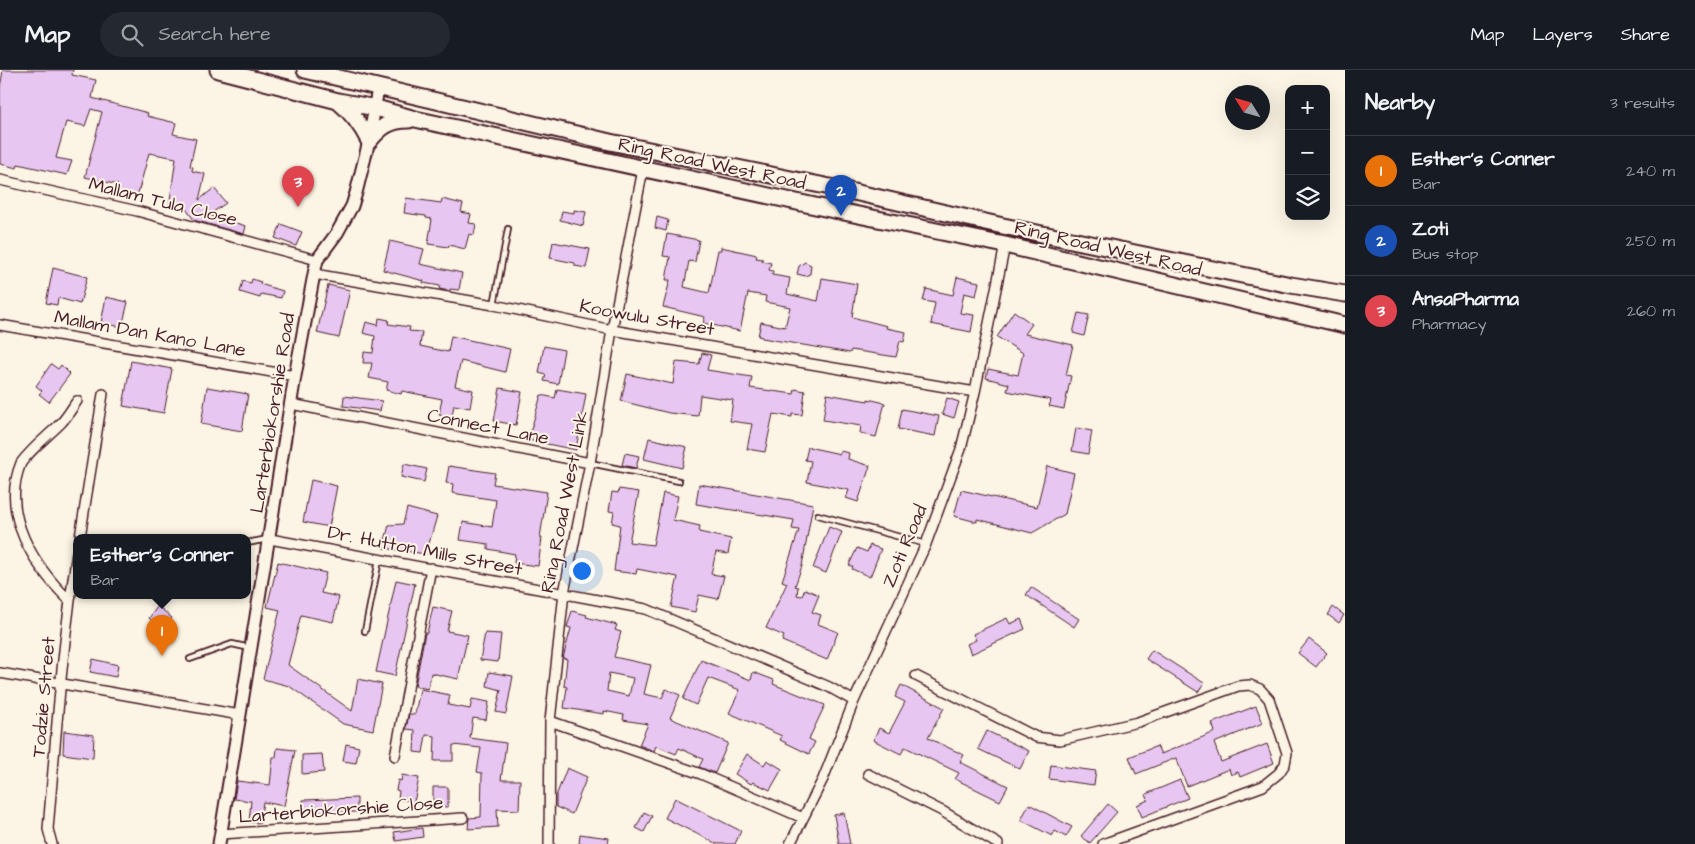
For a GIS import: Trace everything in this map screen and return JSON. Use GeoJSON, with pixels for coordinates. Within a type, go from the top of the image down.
{"type":"FeatureCollection","features":[{"type":"Feature","properties":{"kind":"main road","name":"Ring Road West Road"},"geometry":{"type":"LineString","coordinates":[[218,70],[415,119],[828,209],[1005,245],[1345,326]]}},
{"type":"Feature","properties":{"kind":"main road","name":"Ring Road West Road"},"geometry":{"type":"LineString","coordinates":[[304,70],[610,142],[845,190],[1003,226],[1291,285],[1345,294]]}},
{"type":"Feature","properties":{"kind":"main road"},"geometry":{"type":"LineString","coordinates":[[338,101],[356,119],[369,141],[381,128],[397,120],[415,119]]}},
{"type":"Feature","properties":{"kind":"main road"},"geometry":{"type":"LineString","coordinates":[[376,108],[420,106],[477,117],[498,115]]}},
{"type":"Feature","properties":{"kind":"street","name":"Larterbiokorshie Road"},"geometry":{"type":"LineString","coordinates":[[220,839],[295,376],[314,274],[317,260],[337,233],[352,206],[369,141],[378,88]]}},
{"type":"Feature","properties":{"kind":"street","name":"Ring Road West Link"},"geometry":{"type":"LineString","coordinates":[[549,844],[550,721],[564,594],[590,463],[612,330],[643,169]]}},
{"type":"Feature","properties":{"kind":"street","name":"Mallam Tula Close"},"geometry":{"type":"LineString","coordinates":[[0,180],[137,211],[317,260]]}},
{"type":"Feature","properties":{"kind":"street","name":"Zoti Road"},"geometry":{"type":"LineString","coordinates":[[790,844],[823,779],[854,701],[926,544],[961,449],[975,392],[1005,245]]}},
{"type":"Feature","properties":{"kind":"street","name":"Koowulu Street"},"geometry":{"type":"LineString","coordinates":[[314,274],[494,304],[612,330],[975,392]]}},
{"type":"Feature","properties":{"kind":"street","name":"Mallam Dan Kano Lane"},"geometry":{"type":"LineString","coordinates":[[0,325],[295,376]]}},
{"type":"Feature","properties":{"kind":"street"},"geometry":{"type":"LineString","coordinates":[[80,534],[103,394]]}},
{"type":"Feature","properties":{"kind":"street"},"geometry":{"type":"LineString","coordinates":[[69,600],[49,581],[24,548],[13,529],[8,514],[8,500],[12,479],[19,465],[62,421],[77,402]]}},
{"type":"Feature","properties":{"kind":"street","name":"Connect Lane"},"geometry":{"type":"LineString","coordinates":[[291,404],[590,463]]}},
{"type":"Feature","properties":{"kind":"street","name":"Dr. Hutton Mills Street"},"geometry":{"type":"LineString","coordinates":[[270,539],[646,609],[820,683],[854,701]]}},
{"type":"Feature","properties":{"kind":"street"},"geometry":{"type":"LineString","coordinates":[[395,756],[431,568]]}},
{"type":"Feature","properties":{"kind":"street","name":"Todzie Street"},"geometry":{"type":"LineString","coordinates":[[52,844],[48,829],[60,684],[73,576]]}},
{"type":"Feature","properties":{"kind":"street"},"geometry":{"type":"LineString","coordinates":[[0,673],[240,714]]}},
{"type":"Feature","properties":{"kind":"street"},"geometry":{"type":"LineString","coordinates":[[916,676],[1036,737],[1060,740],[1138,722],[1238,686],[1250,686],[1260,689],[1269,699],[1286,753],[1285,764],[1279,773],[1263,786],[1103,844]]}},
{"type":"Feature","properties":{"kind":"street"},"geometry":{"type":"LineString","coordinates":[[550,721],[701,774],[803,818]]}},
{"type":"Feature","properties":{"kind":"street"},"geometry":{"type":"LineString","coordinates":[[868,774],[942,811],[998,844]]}},
{"type":"Feature","properties":{"kind":"street","name":"Larterbiokorshie Close"},"geometry":{"type":"LineString","coordinates":[[220,839],[463,818]]}},
{"type":"Feature","properties":{"kind":"lane"},"geometry":{"type":"LineString","coordinates":[[494,304],[508,229]]}},
{"type":"Feature","properties":{"kind":"lane","name":"Connect Lane"},"geometry":{"type":"LineString","coordinates":[[590,463],[679,481]]}},
{"type":"Feature","properties":{"kind":"lane"},"geometry":{"type":"LineString","coordinates":[[818,515],[926,544]]}},
{"type":"Feature","properties":{"kind":"lane"},"geometry":{"type":"LineString","coordinates":[[251,542],[270,539]]}},
{"type":"Feature","properties":{"kind":"lane"},"geometry":{"type":"LineString","coordinates":[[365,631],[380,559]]}},
{"type":"Feature","properties":{"kind":"lane"},"geometry":{"type":"LineString","coordinates":[[190,659],[232,644],[251,648]]}},
{"type":"Feature","properties":{"kind":"building"},"geometry":{"type":"Polygon","coordinates":[[[3,70],[73,70],[72,75],[96,80],[92,98],[148,113],[147,116],[176,123],[173,134],[196,139],[190,166],[193,167],[192,171],[205,174],[199,200],[214,188],[226,203],[209,215],[246,226],[244,234],[194,220],[186,209],[169,207],[176,158],[149,153],[137,197],[116,192],[118,185],[85,177],[102,112],[91,109],[85,126],[66,122],[56,158],[72,161],[67,175],[18,164],[17,168],[0,164],[0,88],[3,70]]]}},
{"type":"Feature","properties":{"kind":"building"},"geometry":{"type":"Polygon","coordinates":[[[406,198],[441,203],[442,199],[463,204],[461,212],[471,214],[469,223],[476,224],[474,235],[469,234],[465,249],[449,245],[448,247],[428,244],[432,219],[426,218],[426,216],[404,213],[406,198]]]}},
{"type":"Feature","properties":{"kind":"building"},"geometry":{"type":"Polygon","coordinates":[[[574,210],[586,212],[583,226],[560,220],[562,211],[574,213],[574,210]]]}},
{"type":"Feature","properties":{"kind":"building"},"geometry":{"type":"Polygon","coordinates":[[[657,217],[668,220],[666,231],[655,228],[657,217]]]}},
{"type":"Feature","properties":{"kind":"building"},"geometry":{"type":"Polygon","coordinates":[[[281,224],[302,232],[296,246],[275,238],[281,224]]]}},
{"type":"Feature","properties":{"kind":"building"},"geometry":{"type":"Polygon","coordinates":[[[667,234],[699,240],[695,262],[689,261],[684,287],[709,293],[718,250],[721,250],[721,247],[757,255],[756,258],[771,263],[769,270],[773,271],[772,275],[790,278],[787,294],[818,301],[822,278],[857,284],[852,317],[906,332],[904,342],[900,341],[896,357],[851,350],[850,353],[762,338],[758,336],[761,322],[785,327],[790,307],[765,302],[766,296],[748,293],[740,331],[703,323],[705,317],[663,307],[670,280],[666,280],[670,257],[663,256],[667,234]]]}},
{"type":"Feature","properties":{"kind":"building"},"geometry":{"type":"Polygon","coordinates":[[[390,241],[424,249],[420,264],[462,273],[459,290],[439,289],[440,286],[423,283],[424,281],[383,270],[390,241]]]}},
{"type":"Feature","properties":{"kind":"building"},"geometry":{"type":"Polygon","coordinates":[[[553,242],[590,249],[586,268],[575,266],[575,263],[550,258],[553,242]]]}},
{"type":"Feature","properties":{"kind":"building"},"geometry":{"type":"Polygon","coordinates":[[[805,262],[811,265],[810,274],[805,276],[797,274],[799,266],[805,262]]]}},
{"type":"Feature","properties":{"kind":"building"},"geometry":{"type":"Polygon","coordinates":[[[53,268],[87,277],[80,304],[58,298],[57,305],[46,303],[53,268]]]}},
{"type":"Feature","properties":{"kind":"building"},"geometry":{"type":"Polygon","coordinates":[[[957,277],[979,282],[976,296],[964,293],[960,313],[974,315],[971,332],[931,324],[935,303],[923,301],[926,289],[953,295],[957,277]]]}},
{"type":"Feature","properties":{"kind":"building"},"geometry":{"type":"Polygon","coordinates":[[[252,279],[261,282],[260,284],[283,291],[281,298],[261,294],[260,298],[240,292],[243,281],[251,283],[252,279]]]}},
{"type":"Feature","properties":{"kind":"building"},"geometry":{"type":"Polygon","coordinates":[[[328,285],[350,290],[339,338],[317,333],[328,285]]]}},
{"type":"Feature","properties":{"kind":"building"},"geometry":{"type":"Polygon","coordinates":[[[106,297],[128,302],[122,327],[101,323],[106,297]]]}},
{"type":"Feature","properties":{"kind":"building"},"geometry":{"type":"Polygon","coordinates":[[[1014,311],[1032,324],[1025,334],[1073,345],[1066,375],[1071,376],[1064,409],[1049,406],[1051,400],[1007,391],[1009,384],[986,378],[988,369],[1018,375],[1023,353],[997,337],[1014,311]]]}},
{"type":"Feature","properties":{"kind":"building"},"geometry":{"type":"Polygon","coordinates":[[[1078,313],[1089,315],[1084,336],[1073,333],[1078,313]]]}},
{"type":"Feature","properties":{"kind":"building"},"geometry":{"type":"Polygon","coordinates":[[[379,318],[389,320],[388,324],[410,327],[409,331],[422,332],[420,346],[448,352],[451,336],[510,349],[505,372],[461,361],[455,386],[473,390],[470,408],[454,405],[452,416],[439,414],[442,399],[402,391],[401,394],[386,390],[388,382],[369,378],[372,363],[363,363],[364,352],[373,353],[375,336],[363,333],[366,322],[378,325],[379,318]]]}},
{"type":"Feature","properties":{"kind":"building"},"geometry":{"type":"Polygon","coordinates":[[[544,346],[564,350],[558,384],[544,381],[546,375],[539,373],[544,346]]]}},
{"type":"Feature","properties":{"kind":"building"},"geometry":{"type":"Polygon","coordinates":[[[702,353],[711,355],[707,370],[752,377],[750,388],[794,394],[795,389],[805,391],[802,415],[792,414],[792,417],[773,414],[765,452],[747,449],[752,424],[730,421],[733,400],[700,395],[698,416],[669,413],[621,401],[627,374],[673,384],[676,362],[699,364],[702,353]]]}},
{"type":"Feature","properties":{"kind":"building"},"geometry":{"type":"Polygon","coordinates":[[[131,361],[172,369],[164,413],[123,406],[131,361]]]}},
{"type":"Feature","properties":{"kind":"building"},"geometry":{"type":"Polygon","coordinates":[[[51,364],[58,369],[61,365],[70,374],[49,402],[39,394],[42,391],[36,386],[51,364]]]}},
{"type":"Feature","properties":{"kind":"building"},"geometry":{"type":"Polygon","coordinates":[[[207,387],[248,394],[242,431],[201,424],[207,387]]]}},
{"type":"Feature","properties":{"kind":"building"},"geometry":{"type":"Polygon","coordinates":[[[500,388],[522,392],[516,425],[494,421],[500,388]]]}},
{"type":"Feature","properties":{"kind":"building"},"geometry":{"type":"Polygon","coordinates":[[[557,389],[586,394],[576,450],[528,440],[541,395],[555,398],[557,389]]]}},
{"type":"Feature","properties":{"kind":"building"},"geometry":{"type":"Polygon","coordinates":[[[827,394],[885,403],[876,437],[860,433],[861,426],[823,420],[827,394]]]}},
{"type":"Feature","properties":{"kind":"building"},"geometry":{"type":"Polygon","coordinates":[[[344,396],[382,401],[380,411],[343,406],[344,396]]]}},
{"type":"Feature","properties":{"kind":"building"},"geometry":{"type":"Polygon","coordinates":[[[947,398],[959,402],[954,418],[942,414],[947,398]]]}},
{"type":"Feature","properties":{"kind":"building"},"geometry":{"type":"Polygon","coordinates":[[[902,409],[939,416],[935,436],[898,429],[902,409]]]}},
{"type":"Feature","properties":{"kind":"building"},"geometry":{"type":"Polygon","coordinates":[[[1076,428],[1092,431],[1088,454],[1072,451],[1076,428]]]}},
{"type":"Feature","properties":{"kind":"building"},"geometry":{"type":"Polygon","coordinates":[[[649,438],[687,447],[682,468],[644,459],[649,438]]]}},
{"type":"Feature","properties":{"kind":"building"},"geometry":{"type":"Polygon","coordinates":[[[808,447],[840,454],[840,451],[849,453],[848,459],[870,466],[858,502],[846,498],[849,490],[807,482],[811,461],[805,460],[808,447]]]}},
{"type":"Feature","properties":{"kind":"building"},"geometry":{"type":"Polygon","coordinates":[[[625,453],[639,456],[636,468],[622,465],[625,453]]]}},
{"type":"Feature","properties":{"kind":"building"},"geometry":{"type":"Polygon","coordinates":[[[404,464],[427,469],[424,482],[401,477],[404,464]]]}},
{"type":"Feature","properties":{"kind":"building"},"geometry":{"type":"Polygon","coordinates":[[[449,466],[495,473],[493,484],[547,492],[538,566],[514,563],[515,554],[488,549],[488,544],[460,540],[463,522],[492,527],[496,500],[452,493],[453,484],[446,483],[449,466]]]}},
{"type":"Feature","properties":{"kind":"building"},"geometry":{"type":"Polygon","coordinates":[[[1047,466],[1074,473],[1065,514],[1032,533],[977,519],[977,522],[954,516],[961,490],[1037,507],[1047,466]]]}},
{"type":"Feature","properties":{"kind":"building"},"geometry":{"type":"Polygon","coordinates":[[[311,480],[337,486],[329,527],[303,522],[311,480]]]}},
{"type":"Feature","properties":{"kind":"building"},"geometry":{"type":"Polygon","coordinates":[[[699,484],[813,504],[802,566],[795,586],[798,587],[797,595],[802,596],[805,589],[819,595],[812,612],[821,615],[818,624],[838,632],[827,660],[782,641],[784,636],[766,628],[787,583],[782,581],[799,530],[792,529],[794,520],[696,504],[699,484]]]}},
{"type":"Feature","properties":{"kind":"building"},"geometry":{"type":"Polygon","coordinates":[[[619,489],[639,492],[629,542],[653,545],[663,493],[678,496],[673,520],[700,526],[699,532],[731,539],[728,554],[716,552],[711,574],[724,576],[718,599],[699,595],[695,612],[671,607],[678,577],[637,569],[636,574],[614,571],[620,525],[612,523],[614,512],[609,511],[612,492],[618,493],[619,489]]]}},
{"type":"Feature","properties":{"kind":"building"},"geometry":{"type":"Polygon","coordinates":[[[407,508],[437,516],[426,554],[383,548],[389,525],[403,524],[407,508]]]}},
{"type":"Feature","properties":{"kind":"building"},"geometry":{"type":"Polygon","coordinates":[[[829,527],[842,532],[826,573],[813,568],[829,527]]]}},
{"type":"Feature","properties":{"kind":"building"},"geometry":{"type":"Polygon","coordinates":[[[870,545],[881,549],[870,577],[852,569],[853,567],[849,565],[857,548],[867,552],[870,545]]]}},
{"type":"Feature","properties":{"kind":"building"},"geometry":{"type":"Polygon","coordinates":[[[278,562],[326,573],[321,593],[339,597],[333,622],[301,615],[288,665],[352,711],[358,679],[382,684],[373,730],[343,724],[289,686],[263,679],[280,610],[267,607],[278,562]]]}},
{"type":"Feature","properties":{"kind":"building"},"geometry":{"type":"Polygon","coordinates":[[[396,580],[415,584],[395,676],[376,672],[396,580]]]}},
{"type":"Feature","properties":{"kind":"building"},"geometry":{"type":"Polygon","coordinates":[[[1031,587],[1079,619],[1074,627],[1026,595],[1031,587]]]}},
{"type":"Feature","properties":{"kind":"building"},"geometry":{"type":"Polygon","coordinates":[[[158,606],[172,618],[163,629],[149,618],[158,606]]]}},
{"type":"Feature","properties":{"kind":"building"},"geometry":{"type":"Polygon","coordinates":[[[433,607],[452,611],[447,631],[468,635],[458,679],[431,673],[428,689],[415,686],[425,633],[427,633],[433,607]]]}},
{"type":"Feature","properties":{"kind":"building"},"geometry":{"type":"Polygon","coordinates":[[[1333,607],[1344,615],[1339,623],[1328,615],[1333,607]]]}},
{"type":"Feature","properties":{"kind":"building"},"geometry":{"type":"Polygon","coordinates":[[[572,611],[587,615],[586,617],[617,625],[615,630],[621,632],[614,657],[651,665],[644,694],[662,698],[666,689],[680,695],[670,718],[728,743],[715,773],[699,767],[703,759],[679,748],[676,754],[656,746],[654,751],[639,745],[648,724],[623,720],[624,715],[604,711],[604,714],[564,708],[567,687],[564,686],[567,659],[563,658],[571,628],[567,627],[572,611]],[[609,673],[607,691],[629,696],[633,678],[609,673]]]}},
{"type":"Feature","properties":{"kind":"building"},"geometry":{"type":"Polygon","coordinates":[[[1007,618],[1010,624],[1021,619],[1025,629],[971,654],[967,644],[976,640],[973,634],[1007,618]]]}},
{"type":"Feature","properties":{"kind":"building"},"geometry":{"type":"Polygon","coordinates":[[[485,633],[501,634],[498,662],[480,660],[485,633]]]}},
{"type":"Feature","properties":{"kind":"building"},"geometry":{"type":"Polygon","coordinates":[[[1309,639],[1327,653],[1316,667],[1298,653],[1309,639]]]}},
{"type":"Feature","properties":{"kind":"building"},"geometry":{"type":"Polygon","coordinates":[[[1152,650],[1204,683],[1198,692],[1146,659],[1152,650]]]}},
{"type":"Feature","properties":{"kind":"building"},"geometry":{"type":"Polygon","coordinates":[[[93,659],[118,665],[116,677],[90,672],[93,659]]]}},
{"type":"Feature","properties":{"kind":"building"},"geometry":{"type":"Polygon","coordinates":[[[701,660],[751,680],[753,672],[774,680],[773,684],[825,705],[809,739],[815,742],[809,754],[780,740],[782,736],[729,713],[740,690],[708,678],[696,705],[683,699],[701,660]]]}},
{"type":"Feature","properties":{"kind":"building"},"geometry":{"type":"Polygon","coordinates":[[[489,672],[513,676],[506,714],[496,712],[501,690],[487,686],[489,672]]]}},
{"type":"Feature","properties":{"kind":"building"},"geometry":{"type":"Polygon","coordinates":[[[901,685],[944,708],[928,738],[964,755],[960,762],[1008,786],[1000,801],[955,779],[959,773],[905,747],[901,754],[873,740],[879,728],[889,733],[905,702],[895,697],[901,685]]]}},
{"type":"Feature","properties":{"kind":"building"},"geometry":{"type":"Polygon","coordinates":[[[420,689],[450,695],[448,705],[470,709],[472,699],[489,702],[486,720],[473,718],[470,738],[506,743],[501,780],[520,780],[519,810],[497,809],[498,827],[468,829],[469,818],[481,817],[482,773],[477,772],[481,748],[453,745],[453,761],[434,761],[435,736],[426,735],[423,753],[414,752],[415,730],[406,729],[409,714],[415,714],[420,689]]]}},
{"type":"Feature","properties":{"kind":"building"},"geometry":{"type":"Polygon","coordinates":[[[1256,706],[1263,723],[1214,743],[1221,762],[1267,744],[1274,763],[1240,777],[1238,772],[1231,775],[1229,769],[1187,786],[1176,758],[1136,774],[1129,757],[1157,746],[1161,754],[1215,732],[1212,723],[1256,706]]]}},
{"type":"Feature","properties":{"kind":"building"},"geometry":{"type":"Polygon","coordinates":[[[64,731],[94,735],[93,758],[63,754],[64,731]]]}},
{"type":"Feature","properties":{"kind":"building"},"geometry":{"type":"Polygon","coordinates":[[[987,731],[1029,751],[1020,769],[978,749],[987,731]]]}},
{"type":"Feature","properties":{"kind":"building"},"geometry":{"type":"Polygon","coordinates":[[[346,744],[359,747],[356,763],[343,761],[346,744]]]}},
{"type":"Feature","properties":{"kind":"building"},"geometry":{"type":"Polygon","coordinates":[[[277,748],[295,750],[284,806],[263,802],[260,823],[249,822],[251,801],[234,799],[237,781],[270,785],[273,757],[276,757],[277,748]]]}},
{"type":"Feature","properties":{"kind":"building"},"geometry":{"type":"Polygon","coordinates":[[[322,754],[324,772],[302,774],[302,755],[322,754]]]}},
{"type":"Feature","properties":{"kind":"building"},"geometry":{"type":"Polygon","coordinates":[[[747,754],[764,765],[767,760],[782,769],[770,790],[753,782],[751,784],[735,774],[747,754]]]}},
{"type":"Feature","properties":{"kind":"building"},"geometry":{"type":"Polygon","coordinates":[[[1051,765],[1096,771],[1094,785],[1049,779],[1051,765]]]}},
{"type":"Feature","properties":{"kind":"building"},"geometry":{"type":"Polygon","coordinates":[[[567,768],[587,777],[572,814],[556,807],[556,796],[567,768]]]}},
{"type":"Feature","properties":{"kind":"building"},"geometry":{"type":"Polygon","coordinates":[[[402,775],[419,778],[414,802],[398,799],[399,791],[396,790],[398,780],[401,781],[402,775]]]}},
{"type":"Feature","properties":{"kind":"building"},"geometry":{"type":"Polygon","coordinates":[[[1180,780],[1188,798],[1142,817],[1137,805],[1148,800],[1146,794],[1180,780]]]}},
{"type":"Feature","properties":{"kind":"building"},"geometry":{"type":"Polygon","coordinates":[[[433,787],[448,787],[448,807],[433,806],[433,787]]]}},
{"type":"Feature","properties":{"kind":"building"},"geometry":{"type":"Polygon","coordinates":[[[357,798],[357,812],[303,813],[303,800],[357,798]]]}},
{"type":"Feature","properties":{"kind":"building"},"geometry":{"type":"Polygon","coordinates":[[[675,798],[741,831],[735,844],[717,844],[665,818],[675,798]]]}},
{"type":"Feature","properties":{"kind":"building"},"geometry":{"type":"Polygon","coordinates":[[[1029,804],[1072,827],[1066,837],[1055,831],[1052,836],[1021,820],[1029,804]]]}},
{"type":"Feature","properties":{"kind":"building"},"geometry":{"type":"Polygon","coordinates":[[[1108,804],[1117,812],[1090,843],[1081,836],[1108,804]]]}},
{"type":"Feature","properties":{"kind":"building"},"geometry":{"type":"Polygon","coordinates":[[[644,812],[652,816],[644,832],[636,828],[644,812]]]}},
{"type":"Feature","properties":{"kind":"building"},"geometry":{"type":"Polygon","coordinates":[[[844,813],[850,844],[839,844],[834,815],[844,813]]]}},
{"type":"Feature","properties":{"kind":"building"},"geometry":{"type":"Polygon","coordinates":[[[422,828],[423,837],[396,841],[394,832],[422,828]]]}},
{"type":"Feature","properties":{"kind":"building"},"geometry":{"type":"Polygon","coordinates":[[[580,834],[609,838],[608,844],[579,844],[580,834]]]}},
{"type":"Feature","properties":{"kind":"place","name":"AnsaPharma"},"geometry":{"type":"Point","coordinates":[298,207]}},
{"type":"Feature","properties":{"kind":"place","name":"Zoti"},"geometry":{"type":"Point","coordinates":[841,216]}},
{"type":"Feature","properties":{"kind":"place","name":"Esther's Conner"},"geometry":{"type":"Point","coordinates":[162,656]}}]}
